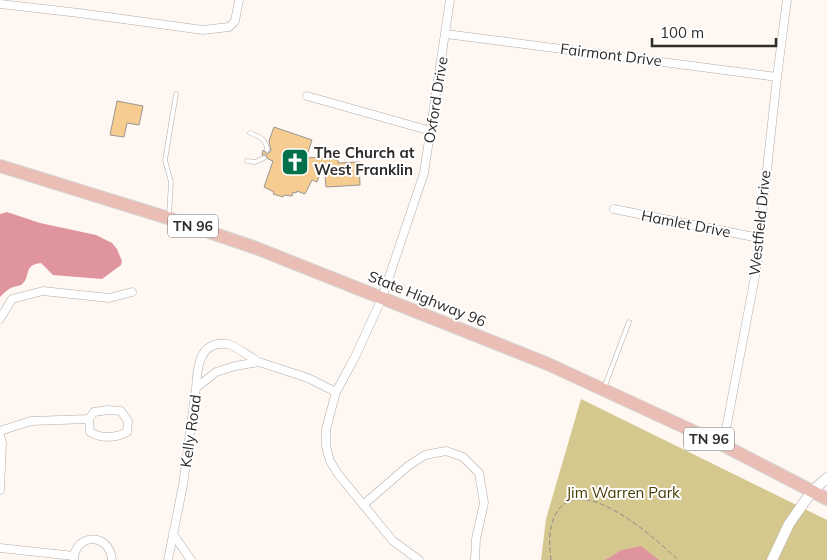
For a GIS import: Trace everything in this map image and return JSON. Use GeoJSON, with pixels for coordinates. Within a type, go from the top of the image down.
{"type":"FeatureCollection","features":[{"type":"Feature","properties":{"kind":"main road","name":"State Highway 96"},"geometry":{"type":"LineString","coordinates":[[0,166],[168,218],[256,248],[548,364],[723,445],[827,499]]}},
{"type":"Feature","properties":{"kind":"street"},"geometry":{"type":"LineString","coordinates":[[0,4],[203,30],[229,27],[235,20],[239,0]]}},
{"type":"Feature","properties":{"kind":"street","name":"Oxford Drive"},"geometry":{"type":"LineString","coordinates":[[419,560],[393,541],[338,474],[330,461],[326,446],[326,429],[336,392],[355,357],[382,298],[424,173],[450,0]]}},
{"type":"Feature","properties":{"kind":"street","name":"Westfield Drive"},"geometry":{"type":"LineString","coordinates":[[723,445],[756,271],[776,77],[787,0]]}},
{"type":"Feature","properties":{"kind":"street","name":"Fairmont Drive"},"geometry":{"type":"LineString","coordinates":[[446,34],[776,77]]}},
{"type":"Feature","properties":{"kind":"street"},"geometry":{"type":"LineString","coordinates":[[307,96],[431,131]]}},
{"type":"Feature","properties":{"kind":"street","name":"Hamlet Drive"},"geometry":{"type":"LineString","coordinates":[[614,209],[759,238]]}},
{"type":"Feature","properties":{"kind":"street"},"geometry":{"type":"LineString","coordinates":[[0,319],[12,299],[43,291],[109,298],[132,292]]}},
{"type":"Feature","properties":{"kind":"street"},"geometry":{"type":"LineString","coordinates":[[196,388],[199,358],[205,351],[214,346],[229,344],[259,362]]}},
{"type":"Feature","properties":{"kind":"street","name":"Kelly Road"},"geometry":{"type":"LineString","coordinates":[[168,560],[183,485],[196,388],[216,372],[235,366],[259,362],[308,378],[336,392]]}},
{"type":"Feature","properties":{"kind":"street"},"geometry":{"type":"LineString","coordinates":[[121,411],[128,421],[127,432],[120,436],[104,437],[93,434],[90,432],[89,419],[94,412],[121,411]]}},
{"type":"Feature","properties":{"kind":"street"},"geometry":{"type":"LineString","coordinates":[[0,431],[31,421],[89,419]]}},
{"type":"Feature","properties":{"kind":"street"},"geometry":{"type":"LineString","coordinates":[[0,436],[2,443],[2,467],[0,490]]}},
{"type":"Feature","properties":{"kind":"street"},"geometry":{"type":"LineString","coordinates":[[363,505],[408,466],[425,455],[446,451],[463,457],[479,473],[484,503],[476,539],[475,560]]}},
{"type":"Feature","properties":{"kind":"street"},"geometry":{"type":"LineString","coordinates":[[772,560],[788,524],[812,491],[827,478]]}},
{"type":"Feature","properties":{"kind":"street"},"geometry":{"type":"LineString","coordinates":[[173,534],[190,560]]}},
{"type":"Feature","properties":{"kind":"street"},"geometry":{"type":"LineString","coordinates":[[0,548],[74,558],[76,550],[85,541],[98,540],[108,547],[112,560]]}},
{"type":"Feature","properties":{"kind":"lane"},"geometry":{"type":"LineString","coordinates":[[168,218],[171,182],[165,160],[176,94]]}},
{"type":"Feature","properties":{"kind":"lane"},"geometry":{"type":"LineString","coordinates":[[250,133],[263,139],[267,150]]}},
{"type":"Feature","properties":{"kind":"lane"},"geometry":{"type":"LineString","coordinates":[[247,161],[255,162],[264,158]]}},
{"type":"Feature","properties":{"kind":"lane"},"geometry":{"type":"LineString","coordinates":[[604,390],[629,322]]}},
{"type":"Feature","properties":{"kind":"path"},"geometry":{"type":"LineString","coordinates":[[551,560],[549,546],[553,518],[560,506],[570,499],[580,498],[597,502],[632,521],[658,541],[678,560]]}},
{"type":"Feature","properties":{"kind":"green space","name":"Jim Warren Park"},"geometry":{"type":"Polygon","coordinates":[[[581,399],[827,520],[827,560],[541,560],[546,519],[581,399]]]}},
{"type":"Feature","properties":{"kind":"shaded area"},"geometry":{"type":"Polygon","coordinates":[[[7,212],[40,223],[96,235],[112,243],[117,249],[122,261],[121,265],[102,279],[53,275],[41,263],[35,264],[29,269],[21,285],[11,288],[0,297],[0,214],[7,212]]]}},
{"type":"Feature","properties":{"kind":"shaded area"},"geometry":{"type":"Polygon","coordinates":[[[641,546],[659,560],[605,560],[622,550],[641,546]]]}},
{"type":"Feature","properties":{"kind":"building"},"geometry":{"type":"Polygon","coordinates":[[[117,101],[143,106],[139,125],[127,123],[124,137],[110,135],[117,101]]]}},
{"type":"Feature","properties":{"kind":"building","name":"The Church at West Franklin"},"geometry":{"type":"Polygon","coordinates":[[[274,127],[312,140],[306,158],[338,156],[338,163],[359,162],[360,185],[326,187],[324,162],[317,182],[312,180],[305,194],[297,191],[296,193],[293,192],[292,196],[284,195],[283,197],[273,194],[274,192],[264,187],[273,161],[268,159],[266,155],[262,155],[263,150],[267,154],[271,151],[269,141],[274,127]]]}},
{"type":"Feature","properties":{"kind":"place","name":"The Church at West Franklin"},"geometry":{"type":"Point","coordinates":[295,162]}}]}
